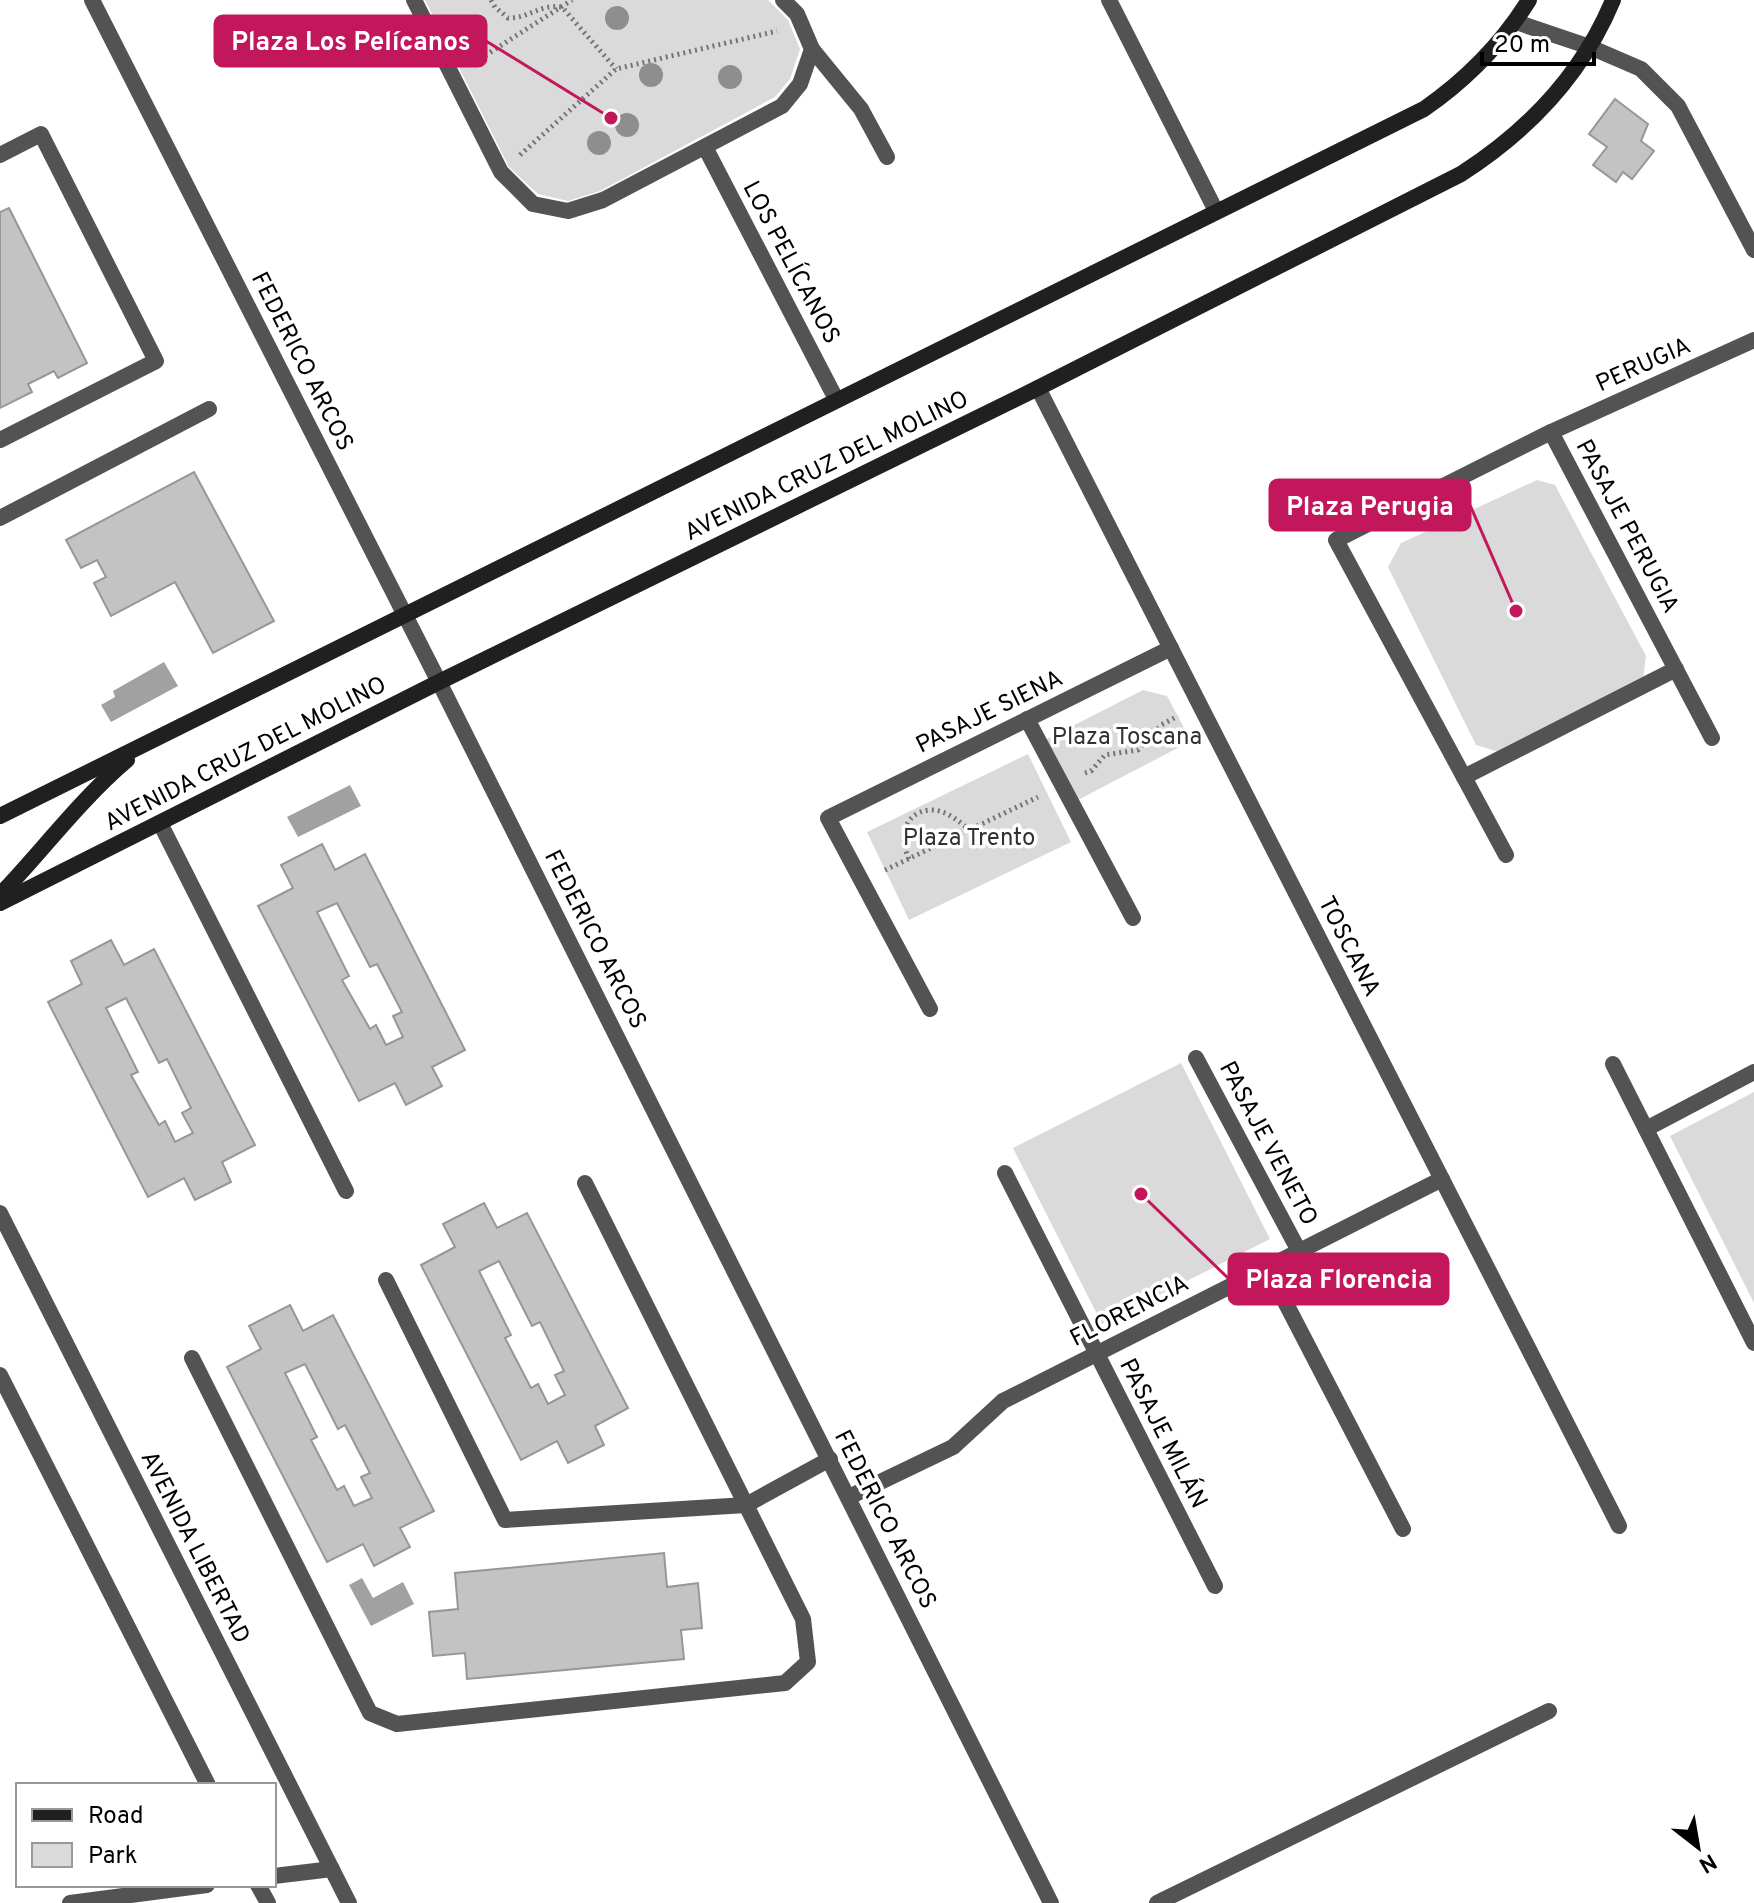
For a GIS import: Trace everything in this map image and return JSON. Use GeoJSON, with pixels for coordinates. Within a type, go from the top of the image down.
{"type":"FeatureCollection","features":[{"type":"Feature","properties":{"kind":"street","name":"FEDERICO ARCOS"},"geometry":{"type":"LineString","coordinates":[[92,0],[439,682],[1051,1903]]}},
{"type":"Feature","properties":{"kind":"street"},"geometry":{"type":"LineString","coordinates":[[414,0],[501,172],[533,204],[568,211],[603,200],[782,106],[800,84],[812,49]]}},
{"type":"Feature","properties":{"kind":"street"},"geometry":{"type":"LineString","coordinates":[[783,0],[797,14],[812,49],[861,109],[887,157]]}},
{"type":"Feature","properties":{"kind":"street"},"geometry":{"type":"LineString","coordinates":[[1109,0],[1216,211]]}},
{"type":"Feature","properties":{"kind":"street","name":"AVENIDA CRUZ DEL MOLINO"},"geometry":{"type":"LineString","coordinates":[[0,816],[1424,109],[1474,70],[1516,22],[1529,0]]}},
{"type":"Feature","properties":{"kind":"street","name":"AVENIDA CRUZ DEL MOLINO"},"geometry":{"type":"LineString","coordinates":[[0,903],[439,682],[1038,388],[1461,174],[1520,131],[1570,78],[1590,47],[1613,0]]}},
{"type":"Feature","properties":{"kind":"street"},"geometry":{"type":"LineString","coordinates":[[1516,22],[1590,47],[1641,69],[1678,106],[1752,241]]}},
{"type":"Feature","properties":{"kind":"street"},"geometry":{"type":"LineString","coordinates":[[0,155],[41,134],[156,361],[0,440]]}},
{"type":"Feature","properties":{"kind":"street","name":"LOS PELÍCANOS"},"geometry":{"type":"LineString","coordinates":[[705,147],[836,399]]}},
{"type":"Feature","properties":{"kind":"street","name":"PERUGIA"},"geometry":{"type":"LineString","coordinates":[[1551,432],[1754,340]]}},
{"type":"Feature","properties":{"kind":"street","name":"TOSCANA"},"geometry":{"type":"LineString","coordinates":[[1038,388],[1619,1526]]}},
{"type":"Feature","properties":{"kind":"street"},"geometry":{"type":"LineString","coordinates":[[0,518],[209,409]]}},
{"type":"Feature","properties":{"kind":"street","name":"PASAJE PERUGIA"},"geometry":{"type":"LineString","coordinates":[[1506,855],[1336,540],[1551,432],[1712,738]]}},
{"type":"Feature","properties":{"kind":"street","name":"PASAJE SIENA"},"geometry":{"type":"LineString","coordinates":[[930,1009],[828,818],[1171,648]]}},
{"type":"Feature","properties":{"kind":"street"},"geometry":{"type":"LineString","coordinates":[[1464,777],[1676,669]]}},
{"type":"Feature","properties":{"kind":"street"},"geometry":{"type":"LineString","coordinates":[[1027,719],[1133,918]]}},
{"type":"Feature","properties":{"kind":"street","name":"AVENIDA CRUZ DEL MOLINO"},"geometry":{"type":"LineString","coordinates":[[0,895],[44,849],[94,788],[147,743]]}},
{"type":"Feature","properties":{"kind":"street"},"geometry":{"type":"LineString","coordinates":[[160,823],[346,1191]]}},
{"type":"Feature","properties":{"kind":"street","name":"PASAJE VENETO"},"geometry":{"type":"LineString","coordinates":[[1196,1058],[1299,1251]]}},
{"type":"Feature","properties":{"kind":"street"},"geometry":{"type":"LineString","coordinates":[[1613,1064],[1754,1343]]}},
{"type":"Feature","properties":{"kind":"street"},"geometry":{"type":"LineString","coordinates":[[1646,1129],[1754,1072]]}},
{"type":"Feature","properties":{"kind":"street","name":"PASAJE MILÁN"},"geometry":{"type":"LineString","coordinates":[[1005,1173],[1215,1586]]}},
{"type":"Feature","properties":{"kind":"street","name":"FLORENCIA"},"geometry":{"type":"LineString","coordinates":[[849,1497],[953,1447],[1003,1401],[1442,1179]]}},
{"type":"Feature","properties":{"kind":"street"},"geometry":{"type":"LineString","coordinates":[[192,1358],[370,1713],[397,1724],[785,1683],[808,1662],[803,1619],[585,1183]]}},
{"type":"Feature","properties":{"kind":"street","name":"AVENIDA LIBERTAD"},"geometry":{"type":"LineString","coordinates":[[0,1213],[4,1234],[349,1903]]}},
{"type":"Feature","properties":{"kind":"street"},"geometry":{"type":"LineString","coordinates":[[1267,1267],[1403,1529]]}},
{"type":"Feature","properties":{"kind":"street"},"geometry":{"type":"LineString","coordinates":[[386,1280],[505,1520],[746,1505],[830,1459]]}},
{"type":"Feature","properties":{"kind":"street"},"geometry":{"type":"LineString","coordinates":[[0,1375],[207,1783]]}},
{"type":"Feature","properties":{"kind":"street"},"geometry":{"type":"LineString","coordinates":[[1157,1903],[1549,1711]]}},
{"type":"Feature","properties":{"kind":"street"},"geometry":{"type":"LineString","coordinates":[[276,1876],[332,1869]]}},
{"type":"Feature","properties":{"kind":"street"},"geometry":{"type":"LineString","coordinates":[[70,1903],[192,1887]]}},
{"type":"Feature","properties":{"kind":"path"},"geometry":{"type":"LineString","coordinates":[[491,0],[508,18],[520,18],[548,3],[562,7],[616,69]]}},
{"type":"Feature","properties":{"kind":"path"},"geometry":{"type":"LineString","coordinates":[[452,76],[572,0]]}},
{"type":"Feature","properties":{"kind":"path"},"geometry":{"type":"LineString","coordinates":[[501,172],[616,69],[802,25]]}},
{"type":"Feature","properties":{"kind":"path"},"geometry":{"type":"LineString","coordinates":[[909,859],[903,846],[903,831],[913,816],[931,810],[952,816],[970,830]]}},
{"type":"Feature","properties":{"kind":"green space"},"geometry":{"type":"Polygon","coordinates":[[[425,0],[768,0],[788,20],[800,49],[790,79],[775,97],[600,191],[568,201],[538,194],[509,167],[425,0]]]}},
{"type":"Feature","properties":{"kind":"green space"},"geometry":{"type":"Polygon","coordinates":[[[1537,480],[1555,485],[1646,656],[1643,679],[1499,752],[1476,745],[1388,567],[1401,543],[1537,480]]]}},
{"type":"Feature","properties":{"kind":"green space","name":"Plaza Toscana"},"geometry":{"type":"Polygon","coordinates":[[[1143,690],[1167,696],[1191,741],[1076,801],[1045,740],[1143,690]]]}},
{"type":"Feature","properties":{"kind":"green space","name":"Plaza Trento"},"geometry":{"type":"Polygon","coordinates":[[[1028,754],[1071,842],[909,920],[867,832],[1028,754]]]}},
{"type":"Feature","properties":{"kind":"green space"},"geometry":{"type":"Polygon","coordinates":[[[1181,1063],[1270,1239],[1102,1324],[1013,1148],[1181,1063]]]}},
{"type":"Feature","properties":{"kind":"green space"},"geometry":{"type":"Polygon","coordinates":[[[1754,1092],[1754,1303],[1670,1136],[1754,1092]]]}},
{"type":"Feature","properties":{"kind":"shaded area"},"geometry":{"type":"Polygon","coordinates":[[[164,662],[178,686],[111,722],[101,705],[115,697],[113,691],[164,662]]]}},
{"type":"Feature","properties":{"kind":"shaded area"},"geometry":{"type":"Polygon","coordinates":[[[350,785],[361,806],[298,837],[287,817],[350,785]]]}},
{"type":"Feature","properties":{"kind":"shaded area"},"geometry":{"type":"Polygon","coordinates":[[[362,1578],[373,1598],[403,1582],[414,1604],[371,1626],[349,1585],[362,1578]]]}},
{"type":"Feature","properties":{"kind":"building"},"geometry":{"type":"Polygon","coordinates":[[[1615,99],[1648,124],[1641,141],[1654,151],[1632,179],[1623,172],[1616,182],[1593,165],[1607,147],[1589,134],[1615,99]]]}},
{"type":"Feature","properties":{"kind":"building"},"geometry":{"type":"Polygon","coordinates":[[[9,208],[87,363],[58,378],[54,371],[28,384],[32,392],[0,408],[0,212],[9,208]]]}},
{"type":"Feature","properties":{"kind":"building"},"geometry":{"type":"Polygon","coordinates":[[[194,472],[274,621],[213,653],[175,582],[111,616],[94,583],[106,577],[97,560],[81,568],[66,540],[194,472]]]}},
{"type":"Feature","properties":{"kind":"building"},"geometry":{"type":"Polygon","coordinates":[[[322,844],[335,870],[365,854],[465,1050],[432,1067],[442,1086],[406,1105],[395,1083],[359,1101],[258,906],[293,888],[281,865],[322,844]],[[337,903],[317,912],[349,976],[342,980],[370,1029],[376,1025],[386,1045],[403,1037],[393,1016],[402,1012],[377,964],[370,967],[337,903]]]}},
{"type":"Feature","properties":{"kind":"building"},"geometry":{"type":"Polygon","coordinates":[[[111,940],[124,965],[154,949],[255,1145],[222,1162],[231,1182],[195,1200],[184,1178],[148,1197],[48,1002],[82,984],[71,961],[111,940]],[[126,998],[106,1008],[138,1072],[131,1075],[159,1125],[165,1121],[175,1142],[193,1133],[182,1113],[191,1108],[167,1059],[159,1063],[126,998]]]}},
{"type":"Feature","properties":{"kind":"building"},"geometry":{"type":"Polygon","coordinates":[[[484,1203],[497,1228],[527,1213],[628,1408],[595,1426],[604,1445],[568,1463],[557,1441],[521,1460],[421,1265],[455,1247],[443,1224],[484,1203]],[[499,1261],[479,1271],[511,1335],[505,1338],[531,1388],[538,1384],[548,1404],[565,1395],[555,1375],[564,1371],[540,1322],[532,1326],[499,1261]]]}},
{"type":"Feature","properties":{"kind":"building"},"geometry":{"type":"Polygon","coordinates":[[[290,1305],[303,1331],[333,1315],[434,1511],[400,1528],[410,1547],[374,1566],[363,1544],[327,1562],[227,1367],[261,1349],[249,1326],[290,1305]],[[305,1364],[285,1373],[317,1437],[311,1440],[337,1490],[344,1486],[354,1506],[372,1498],[361,1477],[370,1473],[345,1425],[338,1429],[305,1364]]]}},
{"type":"Feature","properties":{"kind":"building"},"geometry":{"type":"Polygon","coordinates":[[[664,1553],[667,1587],[698,1583],[702,1628],[681,1630],[684,1659],[467,1679],[465,1653],[433,1656],[429,1612],[458,1609],[455,1573],[664,1553]]]}},
{"type":"Feature","properties":{"kind":"place","name":"Plaza Los Pelícanos"},"geometry":{"type":"Point","coordinates":[611,118]}},
{"type":"Feature","properties":{"kind":"place","name":"Plaza Perugia"},"geometry":{"type":"Point","coordinates":[1516,611]}},
{"type":"Feature","properties":{"kind":"place","name":"Plaza Florencia"},"geometry":{"type":"Point","coordinates":[1141,1194]}}]}
